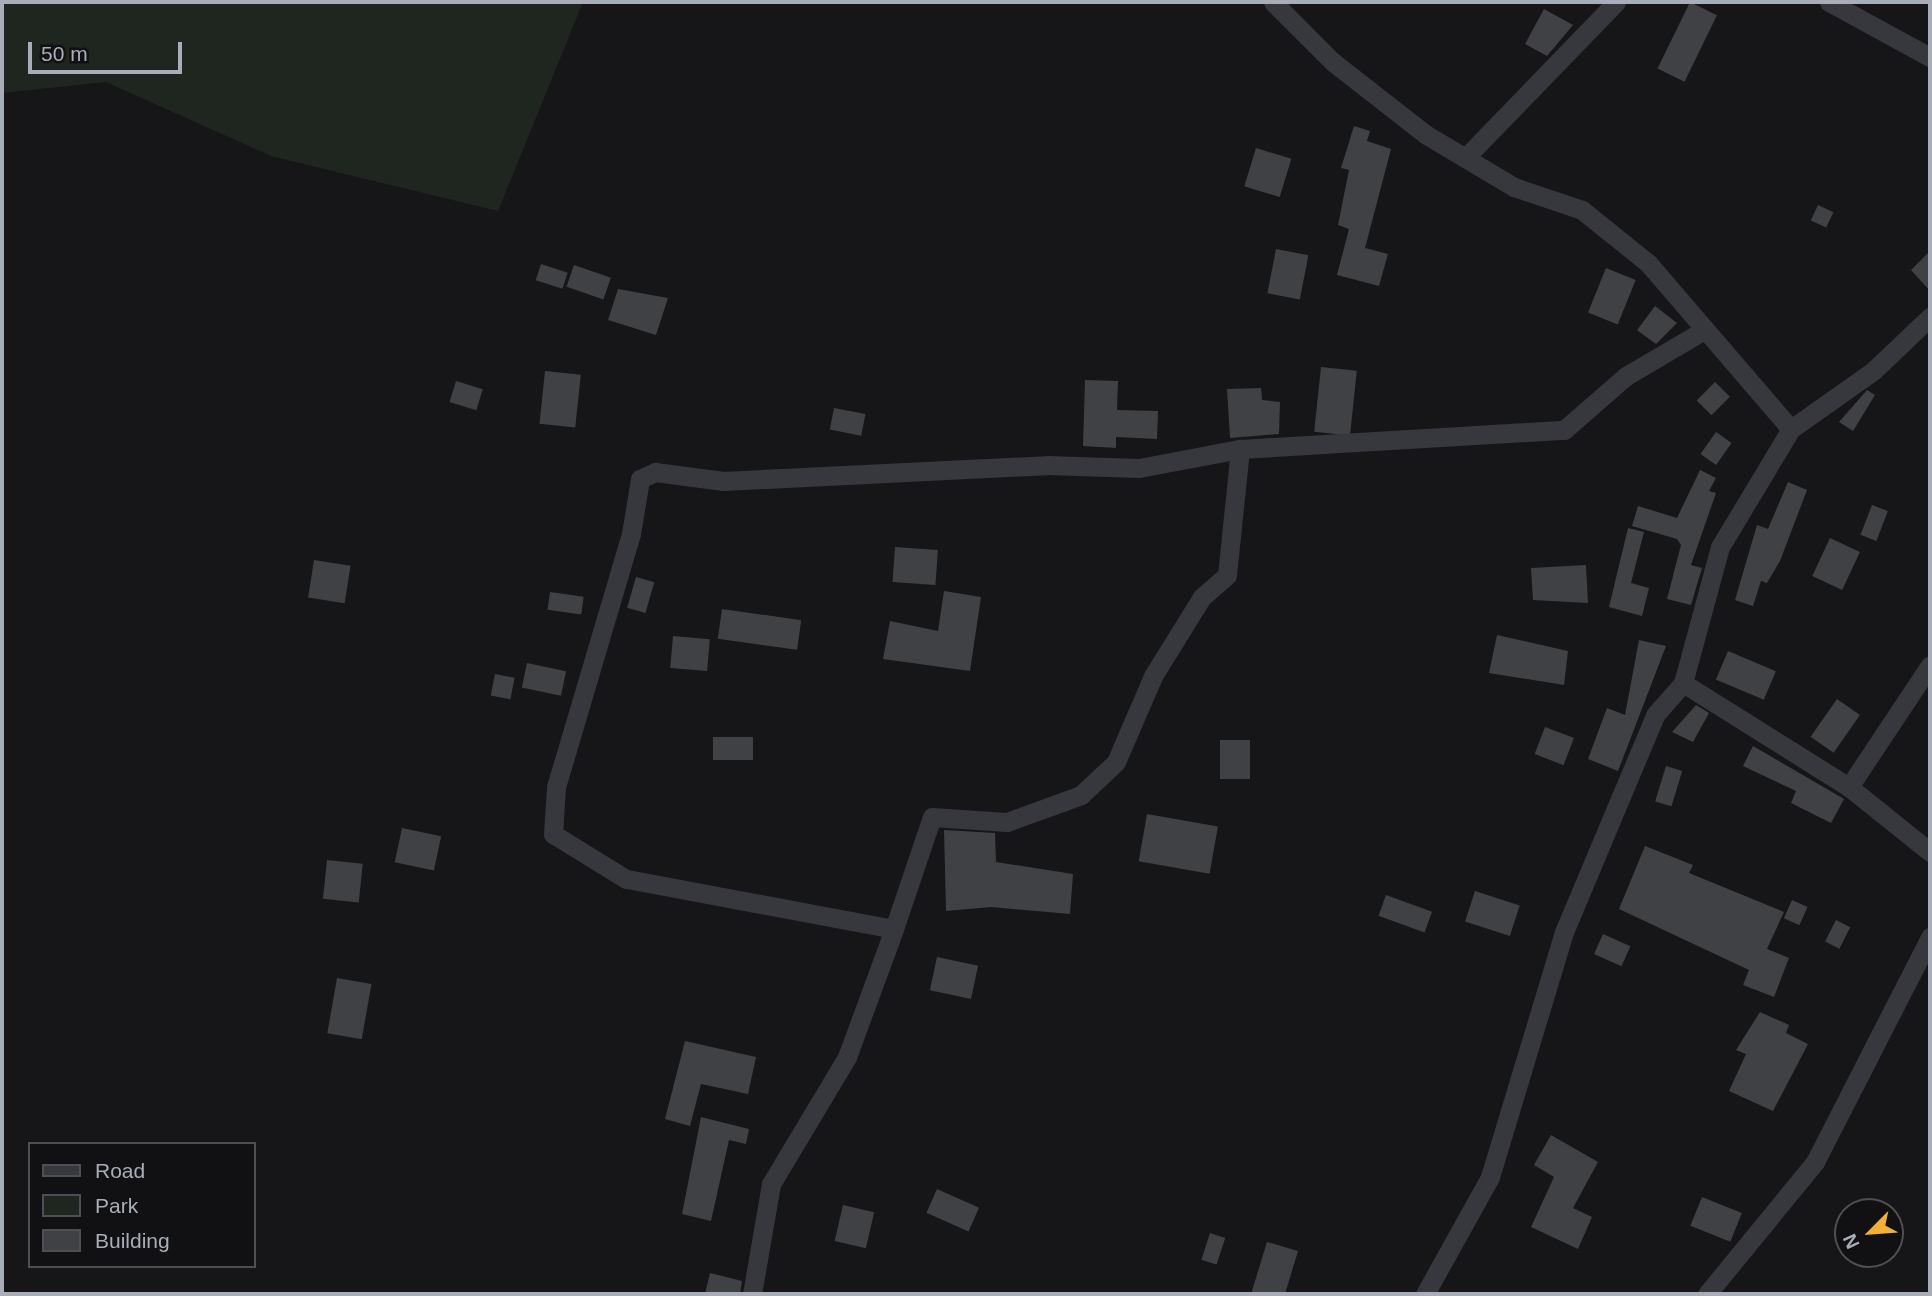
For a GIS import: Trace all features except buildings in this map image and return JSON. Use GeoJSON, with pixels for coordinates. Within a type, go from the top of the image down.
{"type":"FeatureCollection","features":[{"type":"Feature","properties":{"kind":"street"},"geometry":{"type":"LineString","coordinates":[[1273,2],[1333,62],[1465,158],[1514,187],[1582,210],[1648,263],[1791,429]]}},
{"type":"Feature","properties":{"kind":"street"},"geometry":{"type":"LineString","coordinates":[[1465,158],[1616,2]]}},
{"type":"Feature","properties":{"kind":"street"},"geometry":{"type":"LineString","coordinates":[[1829,2],[1930,57]]}},
{"type":"Feature","properties":{"kind":"street"},"geometry":{"type":"LineString","coordinates":[[1425,1294],[1490,1177],[1564,932],[1655,715],[1682,683],[1720,547],[1791,429],[1873,371],[1930,317]]}},
{"type":"Feature","properties":{"kind":"street"},"geometry":{"type":"LineString","coordinates":[[894,929],[626,879],[553,834],[556,787],[631,534],[640,479],[655,472],[723,481],[1047,465],[1139,468],[1240,449],[1564,430],[1626,376],[1704,330]]}},
{"type":"Feature","properties":{"kind":"street"},"geometry":{"type":"LineString","coordinates":[[752,1294],[771,1184],[847,1057],[932,817],[1007,822],[1081,795],[1116,762],[1153,676],[1202,597],[1227,575],[1240,449]]}},
{"type":"Feature","properties":{"kind":"street"},"geometry":{"type":"LineString","coordinates":[[1849,788],[1930,665]]}},
{"type":"Feature","properties":{"kind":"street"},"geometry":{"type":"LineString","coordinates":[[1682,683],[1849,788],[1930,852]]}},
{"type":"Feature","properties":{"kind":"street"},"geometry":{"type":"LineString","coordinates":[[1706,1294],[1815,1162],[1930,937]]}},
{"type":"Feature","properties":{"kind":"green space"},"geometry":{"type":"Polygon","coordinates":[[[2,2],[583,2],[498,211],[271,156],[106,82],[2,93],[2,2]]]}}]}
